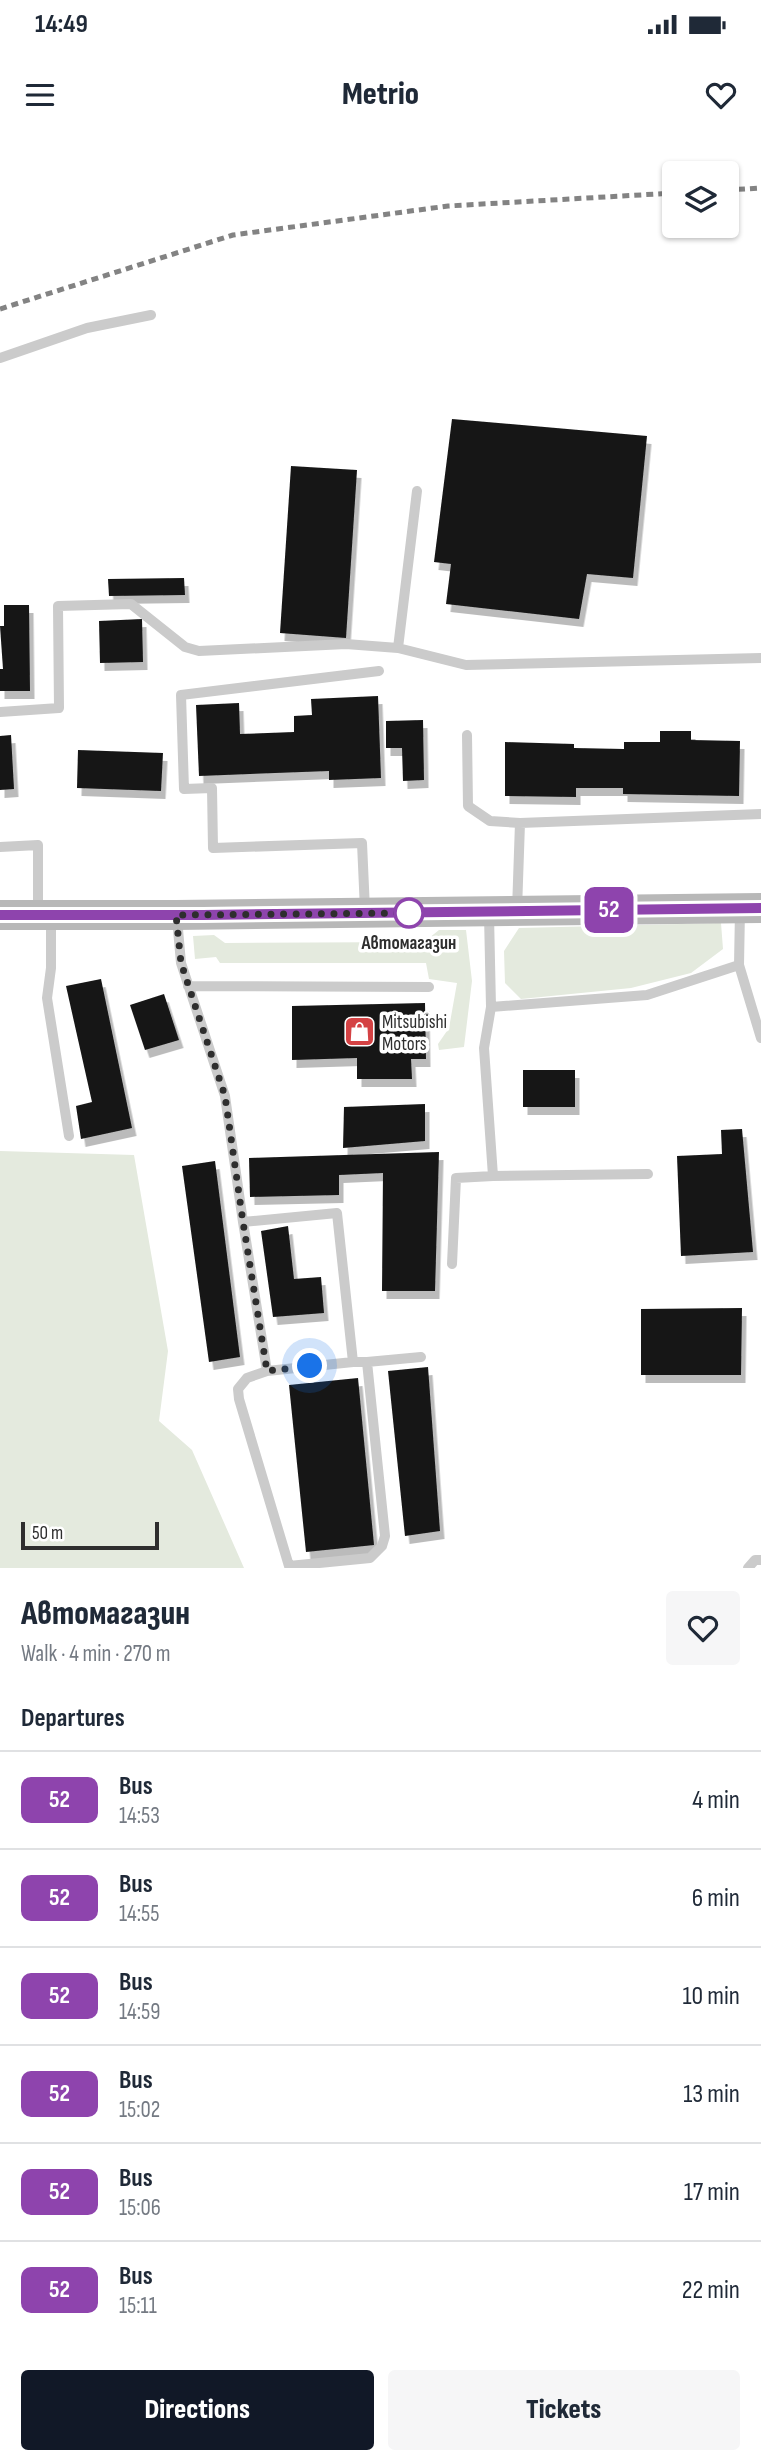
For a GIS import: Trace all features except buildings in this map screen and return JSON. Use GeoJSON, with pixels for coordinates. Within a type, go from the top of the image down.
{"type":"FeatureCollection","features":[{"type":"Feature","properties":{"kind":"street"},"geometry":{"type":"LineString","coordinates":[[0,915],[751,908]]}},
{"type":"Feature","properties":{"kind":"lane"},"geometry":{"type":"LineString","coordinates":[[0,358],[88,328],[151,315]]}},
{"type":"Feature","properties":{"kind":"lane"},"geometry":{"type":"LineString","coordinates":[[398,648],[417,491]]}},
{"type":"Feature","properties":{"kind":"lane"},"geometry":{"type":"LineString","coordinates":[[0,712],[60,708],[58,606],[131,604],[185,647],[200,651],[346,644],[398,648],[466,665],[761,659]]}},
{"type":"Feature","properties":{"kind":"lane"},"geometry":{"type":"LineString","coordinates":[[365,913],[362,843],[213,848],[212,788],[184,789],[181,695],[379,671]]}},
{"type":"Feature","properties":{"kind":"lane"},"geometry":{"type":"LineString","coordinates":[[467,735],[468,806],[490,821],[520,823],[761,814]]}},
{"type":"Feature","properties":{"kind":"lane"},"geometry":{"type":"LineString","coordinates":[[492,1175],[484,1048],[503,912],[520,823]]}},
{"type":"Feature","properties":{"kind":"lane"},"geometry":{"type":"LineString","coordinates":[[0,847],[38,845],[51,968],[47,998],[69,1136]]}},
{"type":"Feature","properties":{"kind":"lane"},"geometry":{"type":"LineString","coordinates":[[751,908],[739,965],[761,1038]]}},
{"type":"Feature","properties":{"kind":"lane"},"geometry":{"type":"LineString","coordinates":[[176,915],[181,963],[225,1096],[267,1371]]}},
{"type":"Feature","properties":{"kind":"lane"},"geometry":{"type":"LineString","coordinates":[[491,1007],[647,995],[739,965]]}},
{"type":"Feature","properties":{"kind":"lane"},"geometry":{"type":"LineString","coordinates":[[188,986],[429,987]]}},
{"type":"Feature","properties":{"kind":"lane"},"geometry":{"type":"LineString","coordinates":[[452,1264],[456,1178],[492,1175],[648,1174]]}},
{"type":"Feature","properties":{"kind":"lane"},"geometry":{"type":"LineString","coordinates":[[243,1222],[337,1213],[353,1362]]}},
{"type":"Feature","properties":{"kind":"lane"},"geometry":{"type":"LineString","coordinates":[[367,1362],[385,1536],[382,1546],[370,1558],[289,1566],[238,1389],[247,1378],[267,1371],[421,1357]]}},
{"type":"Feature","properties":{"kind":"lane"},"geometry":{"type":"LineString","coordinates":[[748,1568],[755,1560],[761,1560]]}},
{"type":"Feature","properties":{"kind":"shaded area"},"geometry":{"type":"Polygon","coordinates":[[[721,923],[723,949],[691,973],[631,988],[521,999],[505,983],[504,951],[519,928],[721,923]]]}},
{"type":"Feature","properties":{"kind":"shaded area"},"geometry":{"type":"Polygon","coordinates":[[[439,930],[466,930],[472,981],[464,1047],[439,1050],[438,1044],[449,1028],[457,983],[429,979],[426,963],[220,963],[216,957],[195,959],[193,936],[214,935],[225,943],[424,942],[439,930]]]}},
{"type":"Feature","properties":{"kind":"shaded area"},"geometry":{"type":"Polygon","coordinates":[[[0,1151],[134,1155],[168,1351],[159,1421],[192,1450],[244,1568],[0,1568],[0,1151]]]}},
{"type":"Feature","properties":{"kind":"railway"},"geometry":{"type":"LineString","coordinates":[[739,189],[761,188]]}},
{"type":"Feature","properties":{"kind":"railway"},"geometry":{"type":"LineString","coordinates":[[0,309],[233,235],[448,206],[662,194]]}},
{"type":"Feature","properties":{"kind":"bus line","name":"52"},"geometry":{"type":"LineString","coordinates":[[0,915],[761,908]]}},
{"type":"Feature","properties":{"kind":"place","name":"Автомагазин"},"geometry":{"type":"Point","coordinates":[409,913]}},
{"type":"Feature","properties":{"kind":"place","name":"Mitsubishi Motors"},"geometry":{"type":"Point","coordinates":[359,1032]}},
{"type":"Feature","properties":{"kind":"route"},"geometry":{"type":"LineString","coordinates":[[310,1366],[267,1371],[225,1096],[181,963],[176,915],[414,913],[409,913]]}}]}
